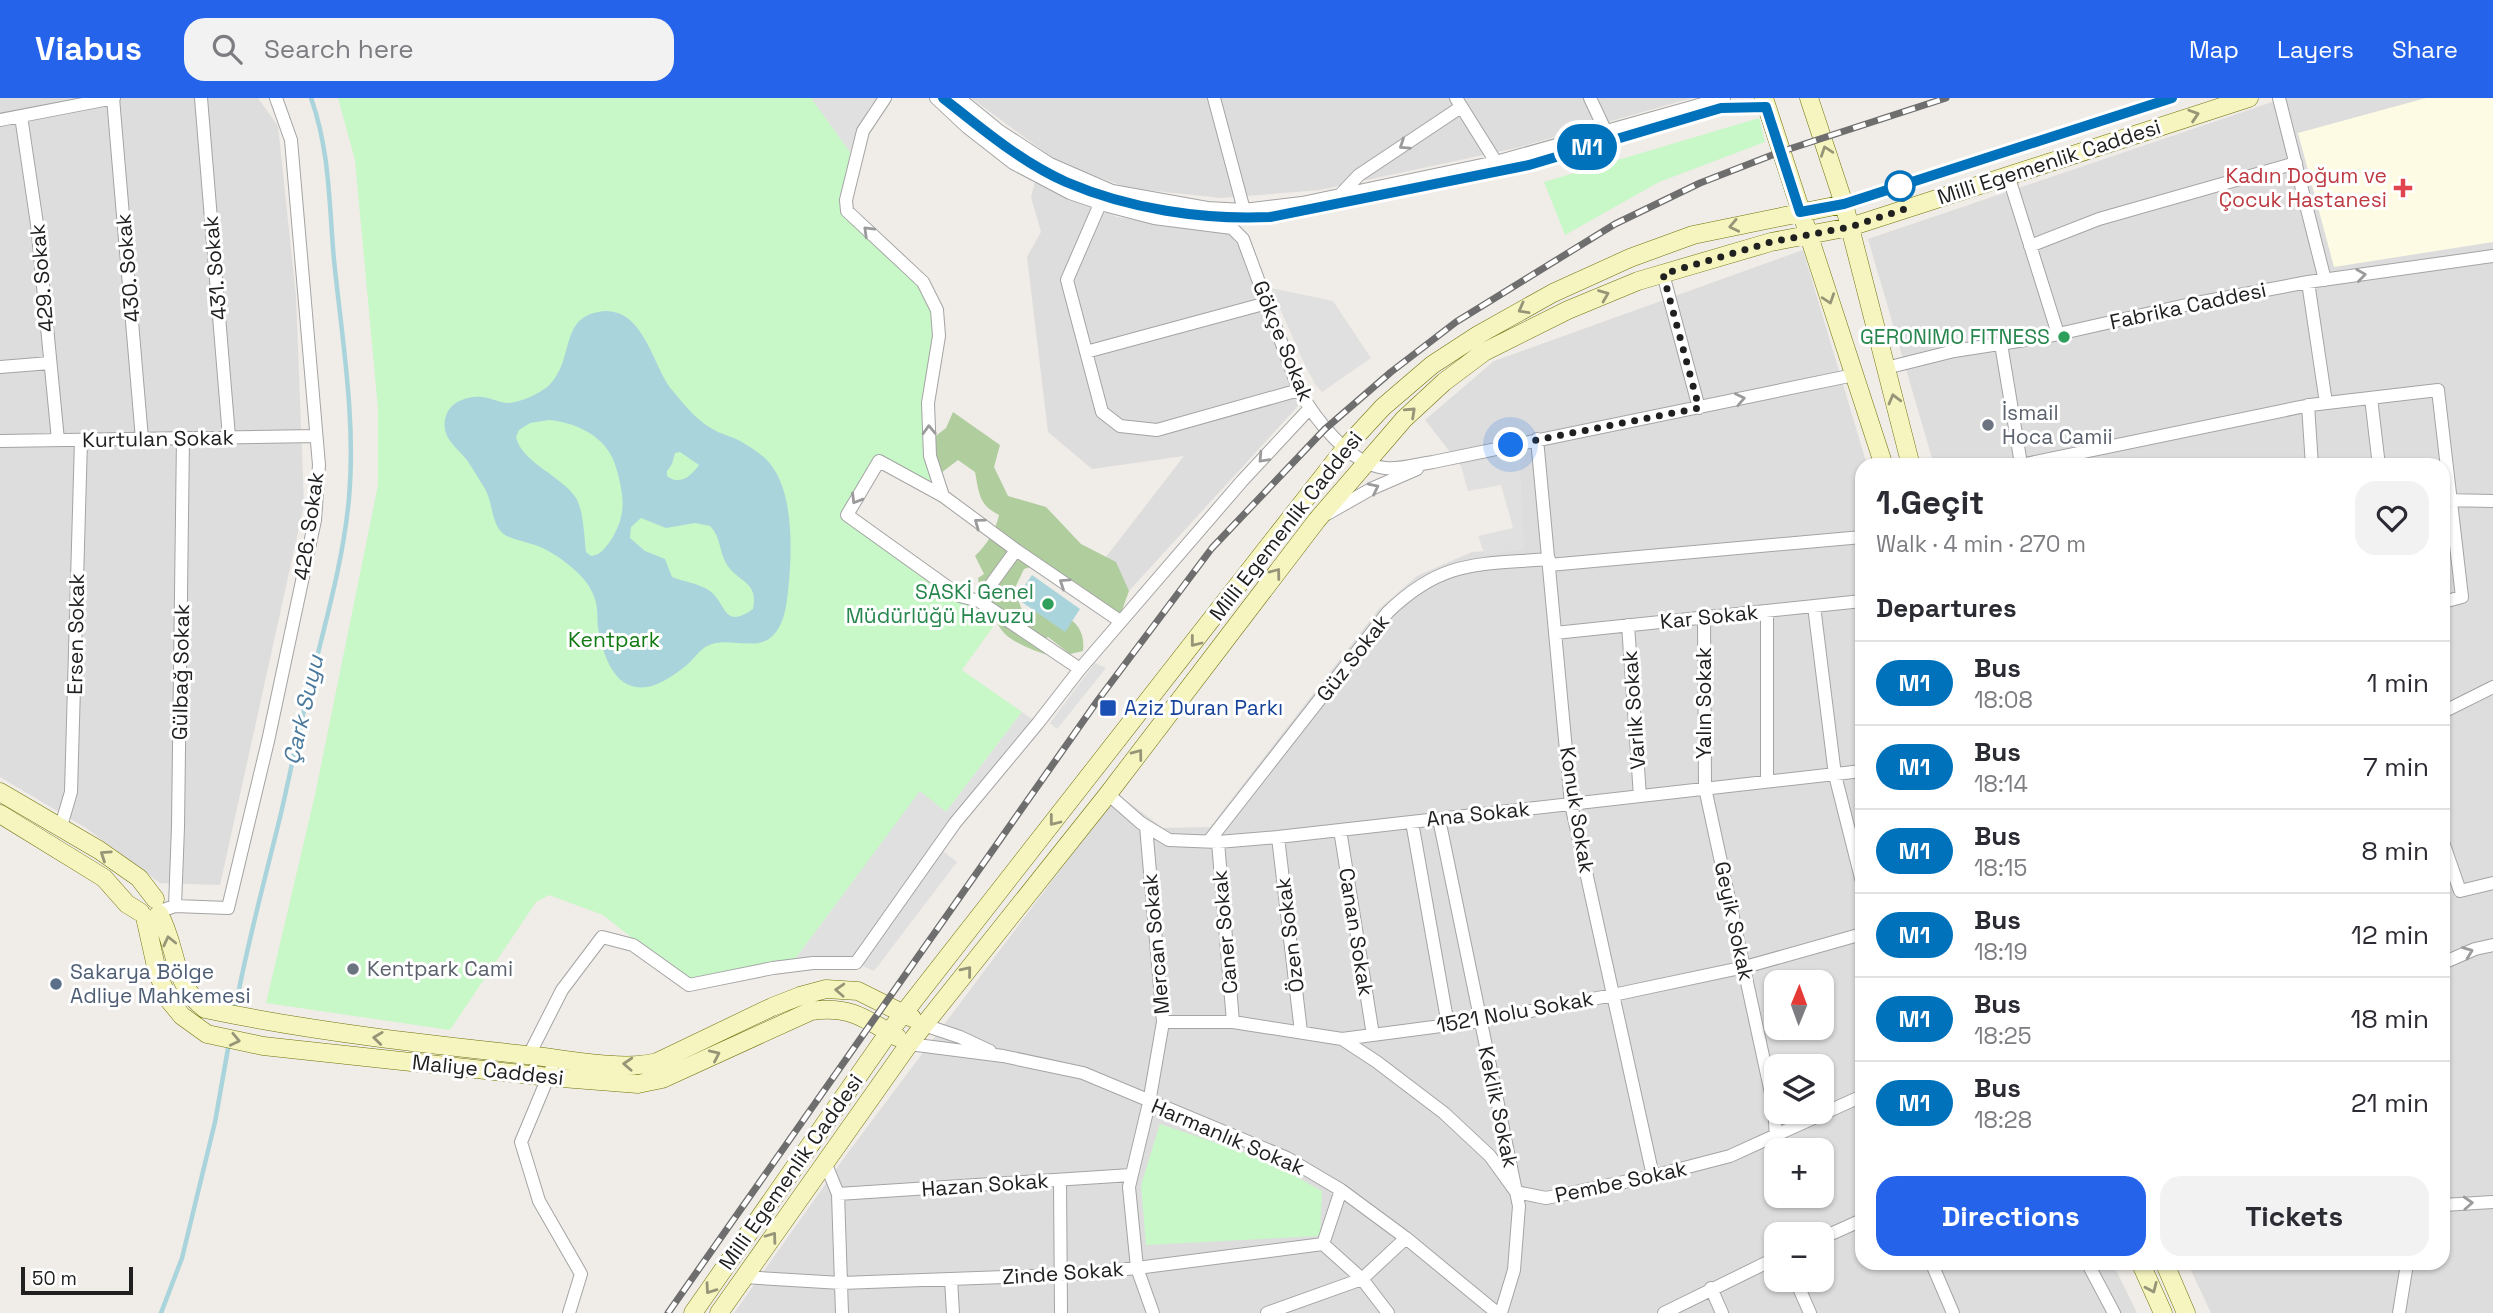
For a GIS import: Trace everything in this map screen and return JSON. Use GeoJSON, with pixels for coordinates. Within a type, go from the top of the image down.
{"type":"FeatureCollection","features":[{"type":"Feature","properties":{"kind":"main road"},"geometry":{"type":"LineString","coordinates":[[1763,98],[1881,458]]}},
{"type":"Feature","properties":{"kind":"main road"},"geometry":{"type":"LineString","coordinates":[[1809,98],[1844,204],[1909,458]]}},
{"type":"Feature","properties":{"kind":"main road","name":"Milli Egemenlik Caddesi"},"geometry":{"type":"LineString","coordinates":[[719,1313],[909,1044],[1108,794],[1317,520],[1364,462],[1404,419],[1444,382],[1484,352],[1568,310],[1639,281],[1771,242],[1850,227],[2249,98]]}},
{"type":"Feature","properties":{"kind":"main road","name":"Milli Egemenlik Caddesi"},"geometry":{"type":"LineString","coordinates":[[693,1313],[903,1013],[1346,447],[1383,407],[1432,365],[1478,335],[1553,293],[1630,258],[1693,235],[1844,204]]}},
{"type":"Feature","properties":{"kind":"main road","name":"Maliye Caddesi"},"geometry":{"type":"LineString","coordinates":[[0,792],[61,826],[139,878],[166,926],[178,975],[194,1001],[205,1009],[319,1031],[556,1058],[646,1065],[772,1007],[826,989],[858,991],[924,1025]]}},
{"type":"Feature","properties":{"kind":"main road","name":"Maliye Caddesi"},"geometry":{"type":"LineString","coordinates":[[0,814],[104,878],[127,904],[156,910]]}},
{"type":"Feature","properties":{"kind":"main road","name":"Maliye Caddesi"},"geometry":{"type":"LineString","coordinates":[[156,910],[157,971],[168,999],[182,1016],[207,1034],[263,1046],[549,1077],[650,1083],[800,1015],[826,1008],[861,1014],[909,1044]]}},
{"type":"Feature","properties":{"kind":"main road"},"geometry":{"type":"LineString","coordinates":[[2144,1270],[2163,1313]]}},
{"type":"Feature","properties":{"kind":"main road"},"geometry":{"type":"LineString","coordinates":[[2168,1270],[2186,1313]]}},
{"type":"Feature","properties":{"kind":"street"},"geometry":{"type":"LineString","coordinates":[[0,120],[113,98]]}},
{"type":"Feature","properties":{"kind":"street","name":"430. Sokak"},"geometry":{"type":"LineString","coordinates":[[113,98],[142,439]]}},
{"type":"Feature","properties":{"kind":"street","name":"431. Sokak"},"geometry":{"type":"LineString","coordinates":[[201,98],[229,437]]}},
{"type":"Feature","properties":{"kind":"street","name":"426. Sokak"},"geometry":{"type":"LineString","coordinates":[[156,910],[228,908],[268,741],[315,520],[319,465],[291,140],[276,98]]}},
{"type":"Feature","properties":{"kind":"street"},"geometry":{"type":"LineString","coordinates":[[885,98],[863,131],[846,200],[847,211],[923,282],[937,310],[939,336],[928,416],[930,456],[943,496]]}},
{"type":"Feature","properties":{"kind":"street"},"geometry":{"type":"LineString","coordinates":[[936,98],[967,127],[1013,163],[1100,204],[1067,280],[1102,412],[1120,426],[1157,430],[1299,390]]}},
{"type":"Feature","properties":{"kind":"street"},"geometry":{"type":"LineString","coordinates":[[959,98],[998,130],[1050,164],[1112,191],[1207,208],[1244,210],[1302,203],[1496,162],[1724,98]]}},
{"type":"Feature","properties":{"kind":"street"},"geometry":{"type":"LineString","coordinates":[[1214,98],[1244,210]]}},
{"type":"Feature","properties":{"kind":"street"},"geometry":{"type":"LineString","coordinates":[[1590,98],[1606,132]]}},
{"type":"Feature","properties":{"kind":"street"},"geometry":{"type":"LineString","coordinates":[[2279,98],[2325,280]]}},
{"type":"Feature","properties":{"kind":"street"},"geometry":{"type":"LineString","coordinates":[[1341,194],[1359,175],[1459,102],[1496,162]]}},
{"type":"Feature","properties":{"kind":"street","name":"429. Sokak"},"geometry":{"type":"LineString","coordinates":[[21,116],[37,224],[58,440]]}},
{"type":"Feature","properties":{"kind":"street"},"geometry":{"type":"LineString","coordinates":[[2030,246],[2099,219],[2296,163]]}},
{"type":"Feature","properties":{"kind":"street"},"geometry":{"type":"LineString","coordinates":[[2008,175],[2058,334]]}},
{"type":"Feature","properties":{"kind":"street","name":"Gökçe Sokak"},"geometry":{"type":"LineString","coordinates":[[1100,204],[1154,218],[1232,228],[1242,239],[1299,390],[1309,409],[1325,429],[1364,462]]}},
{"type":"Feature","properties":{"kind":"street","name":"Fabrika Caddesi"},"geometry":{"type":"LineString","coordinates":[[1886,368],[1954,351],[2058,334],[2186,305],[2308,282],[2493,256]]}},
{"type":"Feature","properties":{"kind":"street"},"geometry":{"type":"LineString","coordinates":[[1663,274],[1699,408]]}},
{"type":"Feature","properties":{"kind":"street"},"geometry":{"type":"LineString","coordinates":[[2308,282],[2326,403]]}},
{"type":"Feature","properties":{"kind":"street"},"geometry":{"type":"LineString","coordinates":[[1086,352],[1267,303]]}},
{"type":"Feature","properties":{"kind":"street"},"geometry":{"type":"LineString","coordinates":[[2001,344],[2018,458]]}},
{"type":"Feature","properties":{"kind":"street"},"geometry":{"type":"LineString","coordinates":[[0,367],[50,363]]}},
{"type":"Feature","properties":{"kind":"street"},"geometry":{"type":"LineString","coordinates":[[1364,462],[1386,468],[1433,462],[1854,375]]}},
{"type":"Feature","properties":{"kind":"street"},"geometry":{"type":"LineString","coordinates":[[2053,458],[2308,405],[2438,390],[2444,458]]}},
{"type":"Feature","properties":{"kind":"street"},"geometry":{"type":"LineString","coordinates":[[2371,398],[2378,458]]}},
{"type":"Feature","properties":{"kind":"street"},"geometry":{"type":"LineString","coordinates":[[2308,405],[2311,458]]}},
{"type":"Feature","properties":{"kind":"street"},"geometry":{"type":"LineString","coordinates":[[528,1055],[562,990],[602,937],[633,945],[689,985],[773,968],[813,963],[856,963],[955,823],[1080,668],[1242,481],[1309,409]]}},
{"type":"Feature","properties":{"kind":"street","name":"Kurtulan Sokak"},"geometry":{"type":"LineString","coordinates":[[0,441],[316,436]]}},
{"type":"Feature","properties":{"kind":"street","name":"Gülbağ Sokak"},"geometry":{"type":"LineString","coordinates":[[156,910],[178,800],[183,438]]}},
{"type":"Feature","properties":{"kind":"street","name":"Konuk Sokak"},"geometry":{"type":"LineString","coordinates":[[1536,439],[1571,804],[1653,1176]]}},
{"type":"Feature","properties":{"kind":"street","name":"Ersen Sokak"},"geometry":{"type":"LineString","coordinates":[[61,826],[71,792],[81,440]]}},
{"type":"Feature","properties":{"kind":"street"},"geometry":{"type":"LineString","coordinates":[[1080,668],[979,601],[960,596],[847,514],[879,461],[943,496],[1120,621]]}},
{"type":"Feature","properties":{"kind":"street"},"geometry":{"type":"LineString","coordinates":[[1317,520],[1371,489],[1433,462]]}},
{"type":"Feature","properties":{"kind":"street"},"geometry":{"type":"LineString","coordinates":[[2450,500],[2493,501]]}},
{"type":"Feature","properties":{"kind":"street"},"geometry":{"type":"LineString","coordinates":[[2450,519],[2462,597],[2450,600]]}},
{"type":"Feature","properties":{"kind":"street","name":"Güz Sokak"},"geometry":{"type":"LineString","coordinates":[[1213,841],[1388,612],[1418,586],[1457,568],[1855,538]]}},
{"type":"Feature","properties":{"kind":"street"},"geometry":{"type":"LineString","coordinates":[[979,601],[1016,550]]}},
{"type":"Feature","properties":{"kind":"street","name":"Kar Sokak"},"geometry":{"type":"LineString","coordinates":[[1555,633],[1855,602]]}},
{"type":"Feature","properties":{"kind":"street"},"geometry":{"type":"LineString","coordinates":[[1814,606],[1835,775],[1855,854]]}},
{"type":"Feature","properties":{"kind":"street"},"geometry":{"type":"LineString","coordinates":[[1767,611],[1767,781]]}},
{"type":"Feature","properties":{"kind":"street","name":"Yalın Sokak"},"geometry":{"type":"LineString","coordinates":[[1704,618],[1704,788]]}},
{"type":"Feature","properties":{"kind":"street","name":"Varlık Sokak"},"geometry":{"type":"LineString","coordinates":[[1629,625],[1640,796]]}},
{"type":"Feature","properties":{"kind":"street"},"geometry":{"type":"LineString","coordinates":[[2450,708],[2493,687]]}},
{"type":"Feature","properties":{"kind":"street","name":"Ana Sokak"},"geometry":{"type":"LineString","coordinates":[[1108,794],[1146,826],[1170,839],[1213,841],[1278,837],[1855,772]]}},
{"type":"Feature","properties":{"kind":"street","name":"Geyik Sokak"},"geometry":{"type":"LineString","coordinates":[[1704,788],[1774,1107],[1776,1137]]}},
{"type":"Feature","properties":{"kind":"street","name":"Keklik Sokak"},"geometry":{"type":"LineString","coordinates":[[1439,819],[1519,1206],[1514,1270],[1499,1313]]}},
{"type":"Feature","properties":{"kind":"street"},"geometry":{"type":"LineString","coordinates":[[1412,822],[1448,1025]]}},
{"type":"Feature","properties":{"kind":"street","name":"Mercan Sokak"},"geometry":{"type":"LineString","coordinates":[[1146,826],[1163,1022],[1149,1103],[1129,1187],[1137,1268],[1153,1313]]}},
{"type":"Feature","properties":{"kind":"street","name":"Canan Sokak"},"geometry":{"type":"LineString","coordinates":[[1340,830],[1373,1035]]}},
{"type":"Feature","properties":{"kind":"street","name":"Özen Sokak"},"geometry":{"type":"LineString","coordinates":[[1278,837],[1301,1032]]}},
{"type":"Feature","properties":{"kind":"street","name":"Caner Sokak"},"geometry":{"type":"LineString","coordinates":[[1213,841],[1233,1022]]}},
{"type":"Feature","properties":{"kind":"street"},"geometry":{"type":"LineString","coordinates":[[2450,876],[2460,891],[2493,883]]}},
{"type":"Feature","properties":{"kind":"street","name":"1521 Nolu Sokak"},"geometry":{"type":"LineString","coordinates":[[1163,1022],[1233,1022],[1342,1039],[1479,1021],[1613,995],[1745,967],[1855,936]]}},
{"type":"Feature","properties":{"kind":"street"},"geometry":{"type":"LineString","coordinates":[[2450,960],[2475,949],[2493,945]]}},
{"type":"Feature","properties":{"kind":"street","name":"Harmanlık Sokak"},"geometry":{"type":"LineString","coordinates":[[924,1025],[1003,1056]]}},
{"type":"Feature","properties":{"kind":"street"},"geometry":{"type":"LineString","coordinates":[[1342,1039],[1444,1113],[1490,1156],[1516,1192]]}},
{"type":"Feature","properties":{"kind":"street","name":"Harmanlık Sokak"},"geometry":{"type":"LineString","coordinates":[[909,1044],[1003,1056],[1083,1073],[1149,1103],[1287,1158],[1341,1190],[1499,1313]]}},
{"type":"Feature","properties":{"kind":"street"},"geometry":{"type":"LineString","coordinates":[[556,1058],[521,1142],[539,1201],[581,1274],[569,1313]]}},
{"type":"Feature","properties":{"kind":"street","name":"Pembe Sokak"},"geometry":{"type":"LineString","coordinates":[[1516,1192],[1546,1198],[1730,1157],[1855,1099]]}},
{"type":"Feature","properties":{"kind":"street"},"geometry":{"type":"LineString","coordinates":[[825,1162],[838,1194],[842,1313]]}},
{"type":"Feature","properties":{"kind":"street","name":"Hazan Sokak"},"geometry":{"type":"LineString","coordinates":[[838,1194],[1131,1175]]}},
{"type":"Feature","properties":{"kind":"street"},"geometry":{"type":"LineString","coordinates":[[1060,1180],[1061,1313]]}},
{"type":"Feature","properties":{"kind":"street"},"geometry":{"type":"LineString","coordinates":[[1341,1190],[1323,1244],[1362,1279],[1388,1313]]}},
{"type":"Feature","properties":{"kind":"street"},"geometry":{"type":"LineString","coordinates":[[2450,1205],[2493,1202]]}},
{"type":"Feature","properties":{"kind":"street"},"geometry":{"type":"LineString","coordinates":[[1834,1233],[1855,1223]]}},
{"type":"Feature","properties":{"kind":"street"},"geometry":{"type":"LineString","coordinates":[[1267,1313],[1282,1311],[1362,1279],[1406,1238]]}},
{"type":"Feature","properties":{"kind":"street","name":"Zinde Sokak"},"geometry":{"type":"LineString","coordinates":[[743,1276],[841,1283],[1060,1275],[1323,1244]]}},
{"type":"Feature","properties":{"kind":"street"},"geometry":{"type":"LineString","coordinates":[[1664,1313],[1676,1310],[1711,1288],[1764,1264]]}},
{"type":"Feature","properties":{"kind":"street"},"geometry":{"type":"LineString","coordinates":[[1934,1270],[1953,1313]]}},
{"type":"Feature","properties":{"kind":"street"},"geometry":{"type":"LineString","coordinates":[[2091,1270],[2115,1313]]}},
{"type":"Feature","properties":{"kind":"street"},"geometry":{"type":"LineString","coordinates":[[2399,1313],[2406,1270]]}},
{"type":"Feature","properties":{"kind":"street"},"geometry":{"type":"LineString","coordinates":[[951,1279],[953,1313]]}},
{"type":"Feature","properties":{"kind":"street"},"geometry":{"type":"LineString","coordinates":[[1711,1288],[1722,1313]]}},
{"type":"Feature","properties":{"kind":"street"},"geometry":{"type":"LineString","coordinates":[[1801,1292],[1810,1313]]}},
{"type":"Feature","properties":{"kind":"shaded area"},"geometry":{"type":"Polygon","coordinates":[[[0,98],[258,98],[278,126],[296,296],[304,505],[220,885],[160,883],[86,828],[0,777],[0,98]]]}},
{"type":"Feature","properties":{"kind":"shaded area"},"geometry":{"type":"Polygon","coordinates":[[[811,98],[878,98],[871,105],[850,152],[811,98]]]}},
{"type":"Feature","properties":{"kind":"shaded area"},"geometry":{"type":"Polygon","coordinates":[[[971,98],[1692,98],[1516,148],[1320,190],[1221,198],[1128,188],[1058,162],[971,98]]]}},
{"type":"Feature","properties":{"kind":"shaded area"},"geometry":{"type":"Polygon","coordinates":[[[2284,98],[2493,98],[2493,1313],[2211,1313],[2191,1270],[2450,1270],[2450,458],[1932,458],[1868,239],[2284,98]]]}},
{"type":"Feature","properties":{"kind":"shaded area","name":"Kadın Doğum ve Çocuk Hastanesi"},"geometry":{"type":"Polygon","coordinates":[[[2426,98],[2493,98],[2493,242],[2334,267],[2298,133],[2426,98]]]}},
{"type":"Feature","properties":{"kind":"shaded area"},"geometry":{"type":"Polygon","coordinates":[[[1035,182],[1117,217],[1228,233],[1242,250],[1298,406],[1129,591],[1106,557],[1184,456],[1092,469],[1048,432],[1027,257],[1041,232],[1031,197],[1035,182]]]}},
{"type":"Feature","properties":{"kind":"shaded area"},"geometry":{"type":"Polygon","coordinates":[[[1803,250],[1865,458],[1855,458],[1855,1270],[2116,1270],[2137,1313],[734,1313],[844,1158],[1117,794],[1163,828],[1210,827],[1378,610],[1417,576],[1472,552],[1523,549],[1519,453],[1461,466],[1425,420],[1494,361],[1803,250]]]}},
{"type":"Feature","properties":{"kind":"shaded area"},"geometry":{"type":"Polygon","coordinates":[[[1271,288],[1333,301],[1371,358],[1322,392],[1304,363],[1271,288]]]}},
{"type":"Feature","properties":{"kind":"shaded area"},"geometry":{"type":"Polygon","coordinates":[[[1519,453],[1524,549],[1485,555],[1478,536],[1513,528],[1501,485],[1468,491],[1461,466],[1519,453]]]}},
{"type":"Feature","properties":{"kind":"shaded area"},"geometry":{"type":"Polygon","coordinates":[[[1095,663],[1106,668],[1057,729],[1050,723],[1095,663]]]}},
{"type":"Feature","properties":{"kind":"shaded area"},"geometry":{"type":"Polygon","coordinates":[[[1022,712],[1038,723],[939,848],[957,862],[874,971],[856,963],[856,960],[790,966],[920,791],[946,812],[1022,712]]]}},
{"type":"Feature","properties":{"kind":"green space","name":"Kentpark"},"geometry":{"type":"Polygon","coordinates":[[[338,98],[813,98],[850,152],[847,211],[923,282],[937,310],[930,456],[943,496],[879,462],[847,515],[995,624],[962,670],[1022,712],[946,812],[920,792],[790,966],[692,985],[603,915],[549,895],[536,902],[450,1030],[266,1003],[315,795],[378,485],[378,409],[355,160],[338,98]]]}},
{"type":"Feature","properties":{"kind":"green space"},"geometry":{"type":"Polygon","coordinates":[[[1759,118],[1765,142],[1659,182],[1565,235],[1544,182],[1759,118]]]}},
{"type":"Feature","properties":{"kind":"green space"},"geometry":{"type":"Polygon","coordinates":[[[953,412],[1000,445],[994,467],[1008,496],[1046,507],[1081,544],[1116,562],[1129,591],[1121,613],[1094,610],[1043,563],[1024,569],[1014,590],[1025,617],[1030,610],[1040,610],[1060,614],[1075,624],[1083,640],[1083,651],[1070,654],[1048,637],[1045,639],[1049,655],[1032,650],[1004,633],[992,614],[979,584],[978,578],[984,574],[975,556],[990,537],[999,515],[984,503],[975,472],[958,460],[941,473],[924,464],[932,439],[946,428],[953,412]]]}},
{"type":"Feature","properties":{"kind":"green space"},"geometry":{"type":"Polygon","coordinates":[[[1160,1124],[1266,1160],[1322,1191],[1320,1236],[1146,1245],[1141,1185],[1160,1124]]]}},
{"type":"Feature","properties":{"kind":"water"},"geometry":{"type":"Polygon","coordinates":[[[605,311],[618,313],[629,320],[646,341],[665,380],[693,414],[711,428],[740,441],[768,461],[784,490],[787,505],[791,552],[789,581],[785,613],[775,634],[762,642],[714,643],[676,673],[647,687],[635,687],[626,683],[612,669],[600,638],[595,599],[583,578],[549,551],[509,537],[500,531],[485,489],[467,460],[447,437],[445,429],[448,411],[461,400],[478,397],[512,403],[543,390],[559,371],[574,328],[590,314],[605,311]],[[549,420],[530,423],[519,430],[516,437],[520,446],[534,462],[561,482],[576,498],[582,517],[586,552],[591,556],[598,554],[611,540],[622,513],[622,491],[612,457],[594,436],[577,427],[549,420]],[[680,452],[675,453],[667,471],[667,476],[676,480],[689,476],[699,465],[680,452]],[[641,518],[631,527],[630,538],[645,551],[665,559],[672,577],[710,591],[731,616],[743,615],[753,609],[753,592],[726,563],[710,526],[695,523],[666,528],[641,518]]]}},
{"type":"Feature","properties":{"kind":"water","name":"SASKİ Genel Müdürlüğü Havuzu"},"geometry":{"type":"Polygon","coordinates":[[[1032,575],[1080,609],[1065,632],[1016,598],[1032,575]]]}},
{"type":"Feature","properties":{"kind":"waterway","name":"Çark Suyu"},"geometry":{"type":"LineString","coordinates":[[235,1010],[332,595],[349,498],[351,439],[330,199],[322,138],[311,98]]}},
{"type":"Feature","properties":{"kind":"waterway","name":"Çark Suyu"},"geometry":{"type":"LineString","coordinates":[[161,1313],[182,1258],[215,1122],[229,1043]]}},
{"type":"Feature","properties":{"kind":"railway"},"geometry":{"type":"LineString","coordinates":[[668,1313],[1098,700],[1212,548],[1325,429],[1391,372],[1456,322],[1615,224],[1700,183],[1780,152],[1946,98]]}},
{"type":"Feature","properties":{"kind":"bus line","name":"M1"},"geometry":{"type":"LineString","coordinates":[[943,98],[1004,146],[1065,181],[1131,204],[1226,218],[1270,217],[1382,196],[1529,165],[1721,108],[1766,107],[1800,212],[1844,204],[2172,98]]}},
{"type":"Feature","properties":{"kind":"place","name":"Kadın Doğum ve Çocuk Hastanesi"},"geometry":{"type":"Point","coordinates":[2403,188]}},
{"type":"Feature","properties":{"kind":"place","name":"GERONIMO FITNESS"},"geometry":{"type":"Point","coordinates":[2064,337]}},
{"type":"Feature","properties":{"kind":"place","name":"İsmail Hoca Camii"},"geometry":{"type":"Point","coordinates":[1988,425]}},
{"type":"Feature","properties":{"kind":"place","name":"SASKİ Genel Müdürlüğü Havuzu"},"geometry":{"type":"Point","coordinates":[1048,604]}},
{"type":"Feature","properties":{"kind":"place","name":"Aziz Duran Parkı"},"geometry":{"type":"Point","coordinates":[1108,708]}},
{"type":"Feature","properties":{"kind":"place","name":"Kentpark Cami"},"geometry":{"type":"Point","coordinates":[353,969]}},
{"type":"Feature","properties":{"kind":"place","name":"Sakarya Bölge Adliye Mahkemesi"},"geometry":{"type":"Point","coordinates":[56,984]}},
{"type":"Feature","properties":{"kind":"route"},"geometry":{"type":"LineString","coordinates":[[1511,445],[1699,408],[1663,274],[1771,242],[1850,227],[1905,209],[1900,186]]}}]}
